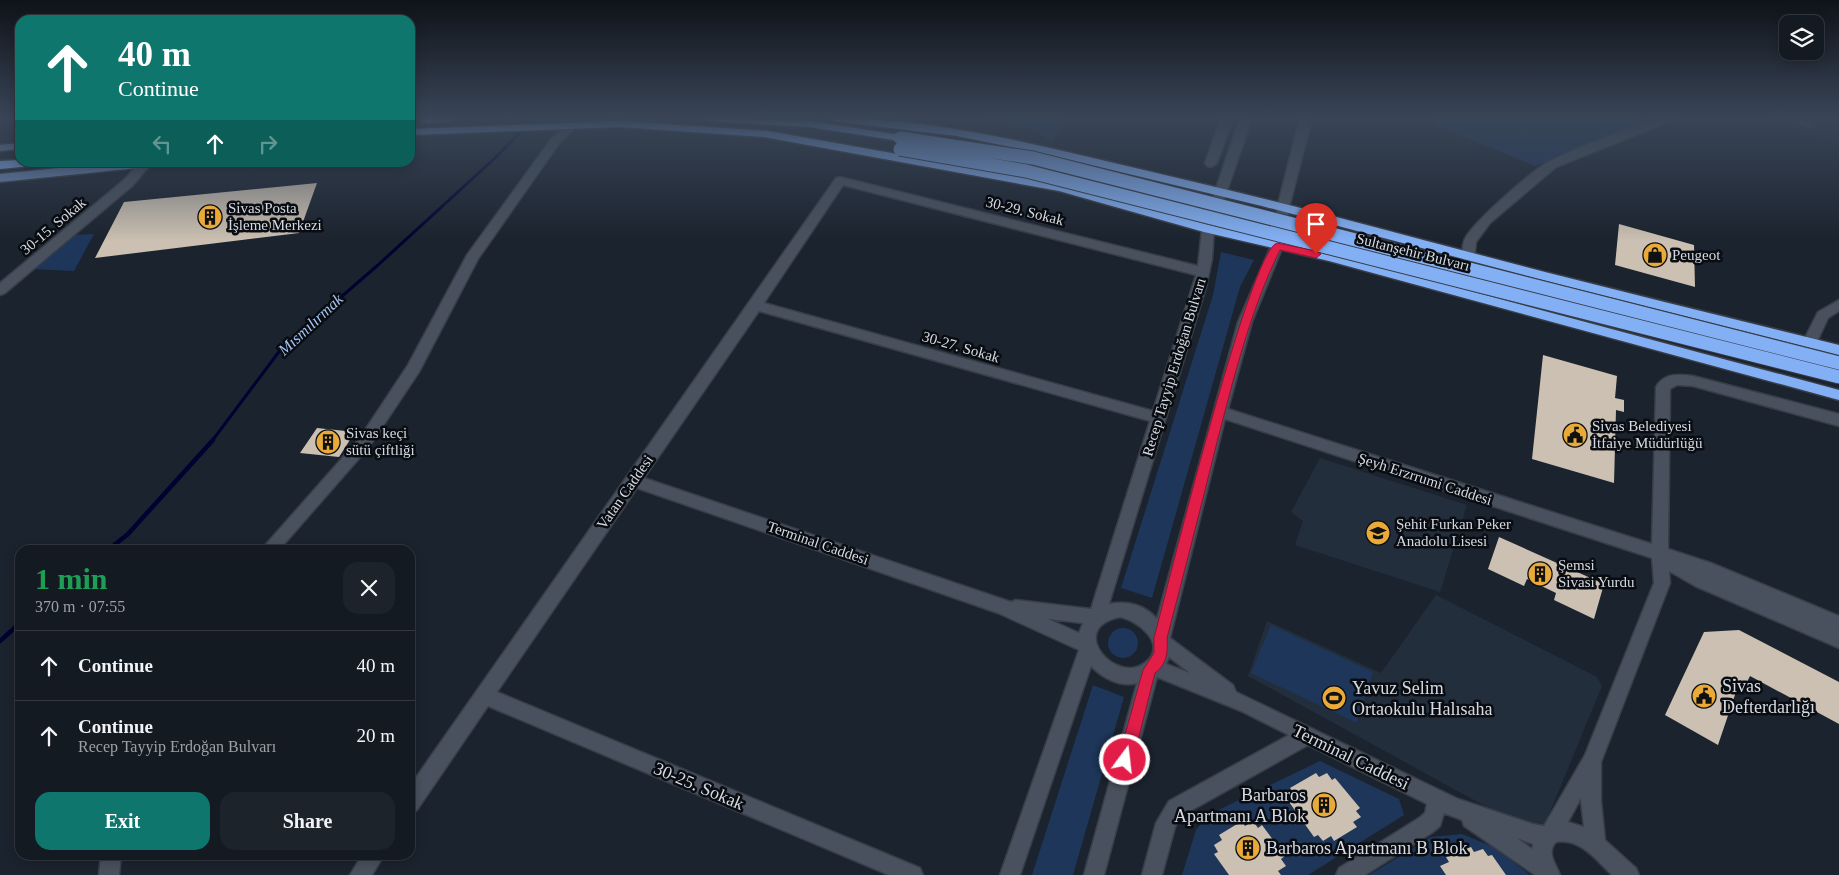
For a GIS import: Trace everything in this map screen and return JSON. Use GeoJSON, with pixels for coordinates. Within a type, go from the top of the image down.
{"type":"FeatureCollection","features":[{"type":"Feature","properties":{"kind":"highway"},"geometry":{"type":"LineString","coordinates":[[904,159],[1060,187],[1208,229],[1338,260],[1839,395]]}},
{"type":"Feature","properties":{"kind":"highway","name":"Sultanşehir Bulvarı"},"geometry":{"type":"LineString","coordinates":[[971,159],[1026,171],[1839,378]]}},
{"type":"Feature","properties":{"kind":"highway","name":"Sultanşehir Bulvarı"},"geometry":{"type":"LineString","coordinates":[[1037,159],[1839,363]]}},
{"type":"Feature","properties":{"kind":"highway"},"geometry":{"type":"LineString","coordinates":[[1072,159],[1220,192],[1839,350]]}},
{"type":"Feature","properties":{"kind":"highway"},"geometry":{"type":"LineString","coordinates":[[1,175],[20,167]]}},
{"type":"Feature","properties":{"kind":"main road"},"geometry":{"type":"LineString","coordinates":[[1,175],[101,167]]}},
{"type":"Feature","properties":{"kind":"street"},"geometry":{"type":"LineString","coordinates":[[273,545],[364,443],[414,368],[472,258],[543,159]]}},
{"type":"Feature","properties":{"kind":"street"},"geometry":{"type":"LineString","coordinates":[[1211,163],[1212,159]]}},
{"type":"Feature","properties":{"kind":"street","name":"Recep Tayyip Erdoğan Bulvarı"},"geometry":{"type":"LineString","coordinates":[[1097,616],[1203,272],[1208,229],[1232,159]]}},
{"type":"Feature","properties":{"kind":"street"},"geometry":{"type":"LineString","coordinates":[[1094,875],[1151,669],[1161,654],[1161,640],[1245,322],[1277,246],[1296,159]]}},
{"type":"Feature","properties":{"kind":"street"},"geometry":{"type":"LineString","coordinates":[[1469,257],[1470,241],[1486,220],[1552,164],[1564,159]]}},
{"type":"Feature","properties":{"kind":"street","name":"30-15. Sokak"},"geometry":{"type":"LineString","coordinates":[[0,290],[146,167]]}},
{"type":"Feature","properties":{"kind":"street","name":"30-29. Sokak"},"geometry":{"type":"LineString","coordinates":[[840,181],[1203,272]]}},
{"type":"Feature","properties":{"kind":"street","name":"Vatan Caddesi"},"geometry":{"type":"LineString","coordinates":[[415,796],[840,181]]}},
{"type":"Feature","properties":{"kind":"street","name":"30-27. Sokak"},"geometry":{"type":"LineString","coordinates":[[756,305],[1158,418]]}},
{"type":"Feature","properties":{"kind":"street"},"geometry":{"type":"LineString","coordinates":[[1810,342],[1823,316],[1839,305]]}},
{"type":"Feature","properties":{"kind":"street"},"geometry":{"type":"LineString","coordinates":[[1549,835],[1592,761],[1662,583],[1660,555],[1663,387],[1675,379],[1693,381],[1839,420]]}},
{"type":"Feature","properties":{"kind":"street","name":"Şeyh Erzrrumi Caddesi"},"geometry":{"type":"LineString","coordinates":[[1220,412],[1705,568],[1839,624]]}},
{"type":"Feature","properties":{"kind":"street","name":"Terminal Caddesi"},"geometry":{"type":"LineString","coordinates":[[632,480],[1002,607],[1088,646]]}},
{"type":"Feature","properties":{"kind":"street","name":"Şeyh Erzrrumi Caddesi"},"geometry":{"type":"LineString","coordinates":[[1660,555],[1701,581],[1839,640]]}},
{"type":"Feature","properties":{"kind":"street","name":"Terminal Caddesi"},"geometry":{"type":"LineString","coordinates":[[1002,607],[1097,616]]}},
{"type":"Feature","properties":{"kind":"street"},"geometry":{"type":"LineString","coordinates":[[1010,875],[1088,646],[1088,629],[1097,616],[1115,609],[1133,611],[1149,620],[1161,640]]}},
{"type":"Feature","properties":{"kind":"street","name":"Terminal Caddesi"},"geometry":{"type":"LineString","coordinates":[[1161,640],[1247,705]]}},
{"type":"Feature","properties":{"kind":"street"},"geometry":{"type":"LineString","coordinates":[[1088,646],[1099,664],[1115,674],[1133,676],[1151,669]]}},
{"type":"Feature","properties":{"kind":"street","name":"Terminal Caddesi"},"geometry":{"type":"LineString","coordinates":[[1151,669],[1247,705],[1446,804],[1549,873]]}},
{"type":"Feature","properties":{"kind":"street","name":"30-25. Sokak"},"geometry":{"type":"LineString","coordinates":[[485,696],[913,875]]}},
{"type":"Feature","properties":{"kind":"street"},"geometry":{"type":"LineString","coordinates":[[1152,875],[1166,823],[1176,808],[1308,735]]}},
{"type":"Feature","properties":{"kind":"street"},"geometry":{"type":"LineString","coordinates":[[1592,761],[1591,801],[1605,859]]}},
{"type":"Feature","properties":{"kind":"street"},"geometry":{"type":"LineString","coordinates":[[1346,875],[1426,824],[1446,804]]}},
{"type":"Feature","properties":{"kind":"street","name":"Terminal Caddesi"},"geometry":{"type":"LineString","coordinates":[[1446,804],[1532,834],[1549,835],[1572,832],[1605,859],[1629,875]]}},
{"type":"Feature","properties":{"kind":"street","name":"Terminal Caddesi"},"geometry":{"type":"LineString","coordinates":[[1549,835],[1541,852],[1549,873]]}},
{"type":"Feature","properties":{"kind":"street"},"geometry":{"type":"LineString","coordinates":[[109,875],[110,860]]}},
{"type":"Feature","properties":{"kind":"street"},"geometry":{"type":"LineString","coordinates":[[360,875],[370,860]]}},
{"type":"Feature","properties":{"kind":"shaded area"},"geometry":{"type":"Polygon","coordinates":[[[1517,159],[1554,159],[1535,166],[1517,159]]]}},
{"type":"Feature","properties":{"kind":"shaded area"},"geometry":{"type":"Polygon","coordinates":[[[94,234],[74,271],[32,269],[73,235],[94,234]]]}},
{"type":"Feature","properties":{"kind":"shaded area"},"geometry":{"type":"Polygon","coordinates":[[[1221,252],[1254,260],[1240,287],[1152,598],[1121,588],[1213,295],[1221,252]]]}},
{"type":"Feature","properties":{"kind":"shaded area","name":"Şehit Furkan Peker Anadolu Lisesi"},"geometry":{"type":"Polygon","coordinates":[[[1320,458],[1467,505],[1440,592],[1295,545],[1303,521],[1291,512],[1320,458]]]}},
{"type":"Feature","properties":{"kind":"shaded area"},"geometry":{"type":"Polygon","coordinates":[[[1436,595],[1597,677],[1602,686],[1545,824],[1514,822],[1248,676],[1267,621],[1381,673],[1436,595]]]}},
{"type":"Feature","properties":{"kind":"shaded area","name":"Yavuz Selim Ortaokulu Halısaha"},"geometry":{"type":"Polygon","coordinates":[[[1271,625],[1373,672],[1357,723],[1251,673],[1271,625]]]}},
{"type":"Feature","properties":{"kind":"shaded area"},"geometry":{"type":"Polygon","coordinates":[[[1123,628],[1134,632],[1138,643],[1134,654],[1123,658],[1112,654],[1108,643],[1112,632],[1123,628]]]}},
{"type":"Feature","properties":{"kind":"shaded area"},"geometry":{"type":"Polygon","coordinates":[[[1093,685],[1124,697],[1073,875],[1032,875],[1093,685]]]}},
{"type":"Feature","properties":{"kind":"shaded area"},"geometry":{"type":"Polygon","coordinates":[[[1320,761],[1399,799],[1404,815],[1308,875],[1182,875],[1196,830],[1208,815],[1320,761]]]}},
{"type":"Feature","properties":{"kind":"shaded area"},"geometry":{"type":"Polygon","coordinates":[[[1462,834],[1496,848],[1530,875],[1369,875],[1431,837],[1462,834]]]}},
{"type":"Feature","properties":{"kind":"building","name":"Sivas Posta İşleme Merkezi"},"geometry":{"type":"Polygon","coordinates":[[[317,183],[299,233],[95,258],[124,202],[317,183]]]}},
{"type":"Feature","properties":{"kind":"building","name":"Peugeot"},"geometry":{"type":"Polygon","coordinates":[[[1619,224],[1694,245],[1695,287],[1615,265],[1619,224]]]}},
{"type":"Feature","properties":{"kind":"building","name":"Sivas Belediyesi İtfaiye Müdürlüğü"},"geometry":{"type":"Polygon","coordinates":[[[1543,355],[1617,376],[1615,398],[1624,400],[1624,412],[1616,410],[1614,483],[1532,459],[1543,355]]]}},
{"type":"Feature","properties":{"kind":"building","name":"Sivas keçi sütü çiftliği"},"geometry":{"type":"Polygon","coordinates":[[[317,428],[355,432],[339,457],[300,453],[317,428]]]}},
{"type":"Feature","properties":{"kind":"building","name":"Şemsi Sivasi Yurdu"},"geometry":{"type":"Polygon","coordinates":[[[1499,537],[1604,584],[1594,619],[1554,600],[1556,593],[1527,579],[1524,586],[1488,569],[1499,537]]]}},
{"type":"Feature","properties":{"kind":"building","name":"Sivas Defterdarlığı"},"geometry":{"type":"Polygon","coordinates":[[[1739,630],[1839,682],[1839,724],[1750,676],[1746,684],[1740,680],[1718,745],[1665,715],[1704,632],[1739,630]]]}},
{"type":"Feature","properties":{"kind":"building","name":"Barbaros Apartmanı A Blok"},"geometry":{"type":"Polygon","coordinates":[[[1316,773],[1319,777],[1327,773],[1332,780],[1335,778],[1360,808],[1356,811],[1361,817],[1353,822],[1357,827],[1334,841],[1331,836],[1323,841],[1318,835],[1314,837],[1289,802],[1294,799],[1290,794],[1293,792],[1290,788],[1316,773]]]}},
{"type":"Feature","properties":{"kind":"building","name":"Barbaros Apartmanı B Blok"},"geometry":{"type":"Polygon","coordinates":[[[1242,821],[1245,826],[1253,821],[1258,828],[1262,825],[1285,856],[1281,859],[1286,866],[1278,871],[1281,875],[1229,875],[1214,854],[1218,852],[1214,845],[1222,840],[1219,835],[1242,821]]]}},
{"type":"Feature","properties":{"kind":"building"},"geometry":{"type":"Polygon","coordinates":[[[1471,847],[1474,852],[1483,849],[1488,856],[1492,855],[1506,875],[1446,875],[1440,866],[1449,862],[1446,857],[1471,847]]]}},
{"type":"Feature","properties":{"kind":"waterway","name":"Mısmılırmak"},"geometry":{"type":"LineString","coordinates":[[212,441],[281,349],[378,265],[494,159]]}},
{"type":"Feature","properties":{"kind":"waterway","name":"Mısmılırmak"},"geometry":{"type":"LineString","coordinates":[[114,545],[128,534],[213,440]]}},
{"type":"Feature","properties":{"kind":"waterway","name":"Mısmılırmak"},"geometry":{"type":"LineString","coordinates":[[0,641],[15,628]]}},
{"type":"Feature","properties":{"kind":"place","name":"Sivas Posta İşleme Merkezi"},"geometry":{"type":"Point","coordinates":[210,217]}},
{"type":"Feature","properties":{"kind":"place","name":"Peugeot"},"geometry":{"type":"Point","coordinates":[1655,255]}},
{"type":"Feature","properties":{"kind":"place","name":"Sivas Belediyesi İtfaiye Müdürlüğü"},"geometry":{"type":"Point","coordinates":[1575,435]}},
{"type":"Feature","properties":{"kind":"place","name":"Sivas keçi sütü çiftliği"},"geometry":{"type":"Point","coordinates":[328,442]}},
{"type":"Feature","properties":{"kind":"place","name":"Şehit Furkan Peker Anadolu Lisesi"},"geometry":{"type":"Point","coordinates":[1378,533]}},
{"type":"Feature","properties":{"kind":"place","name":"Şemsi Sivasi Yurdu"},"geometry":{"type":"Point","coordinates":[1540,574]}},
{"type":"Feature","properties":{"kind":"place","name":"Sivas Defterdarlığı"},"geometry":{"type":"Point","coordinates":[1704,696]}},
{"type":"Feature","properties":{"kind":"place","name":"Yavuz Selim Ortaokulu Halısaha"},"geometry":{"type":"Point","coordinates":[1334,698]}},
{"type":"Feature","properties":{"kind":"place","name":"Barbaros Apartmanı A Blok"},"geometry":{"type":"Point","coordinates":[1324,805]}},
{"type":"Feature","properties":{"kind":"place","name":"Barbaros Apartmanı B Blok"},"geometry":{"type":"Point","coordinates":[1248,848]}},
{"type":"Feature","properties":{"kind":"route"},"geometry":{"type":"LineString","coordinates":[[1125,760],[1150,670],[1156,664],[1161,654],[1161,638],[1168,608],[1245,322],[1264,273],[1277,246],[1316,254]]}}]}
